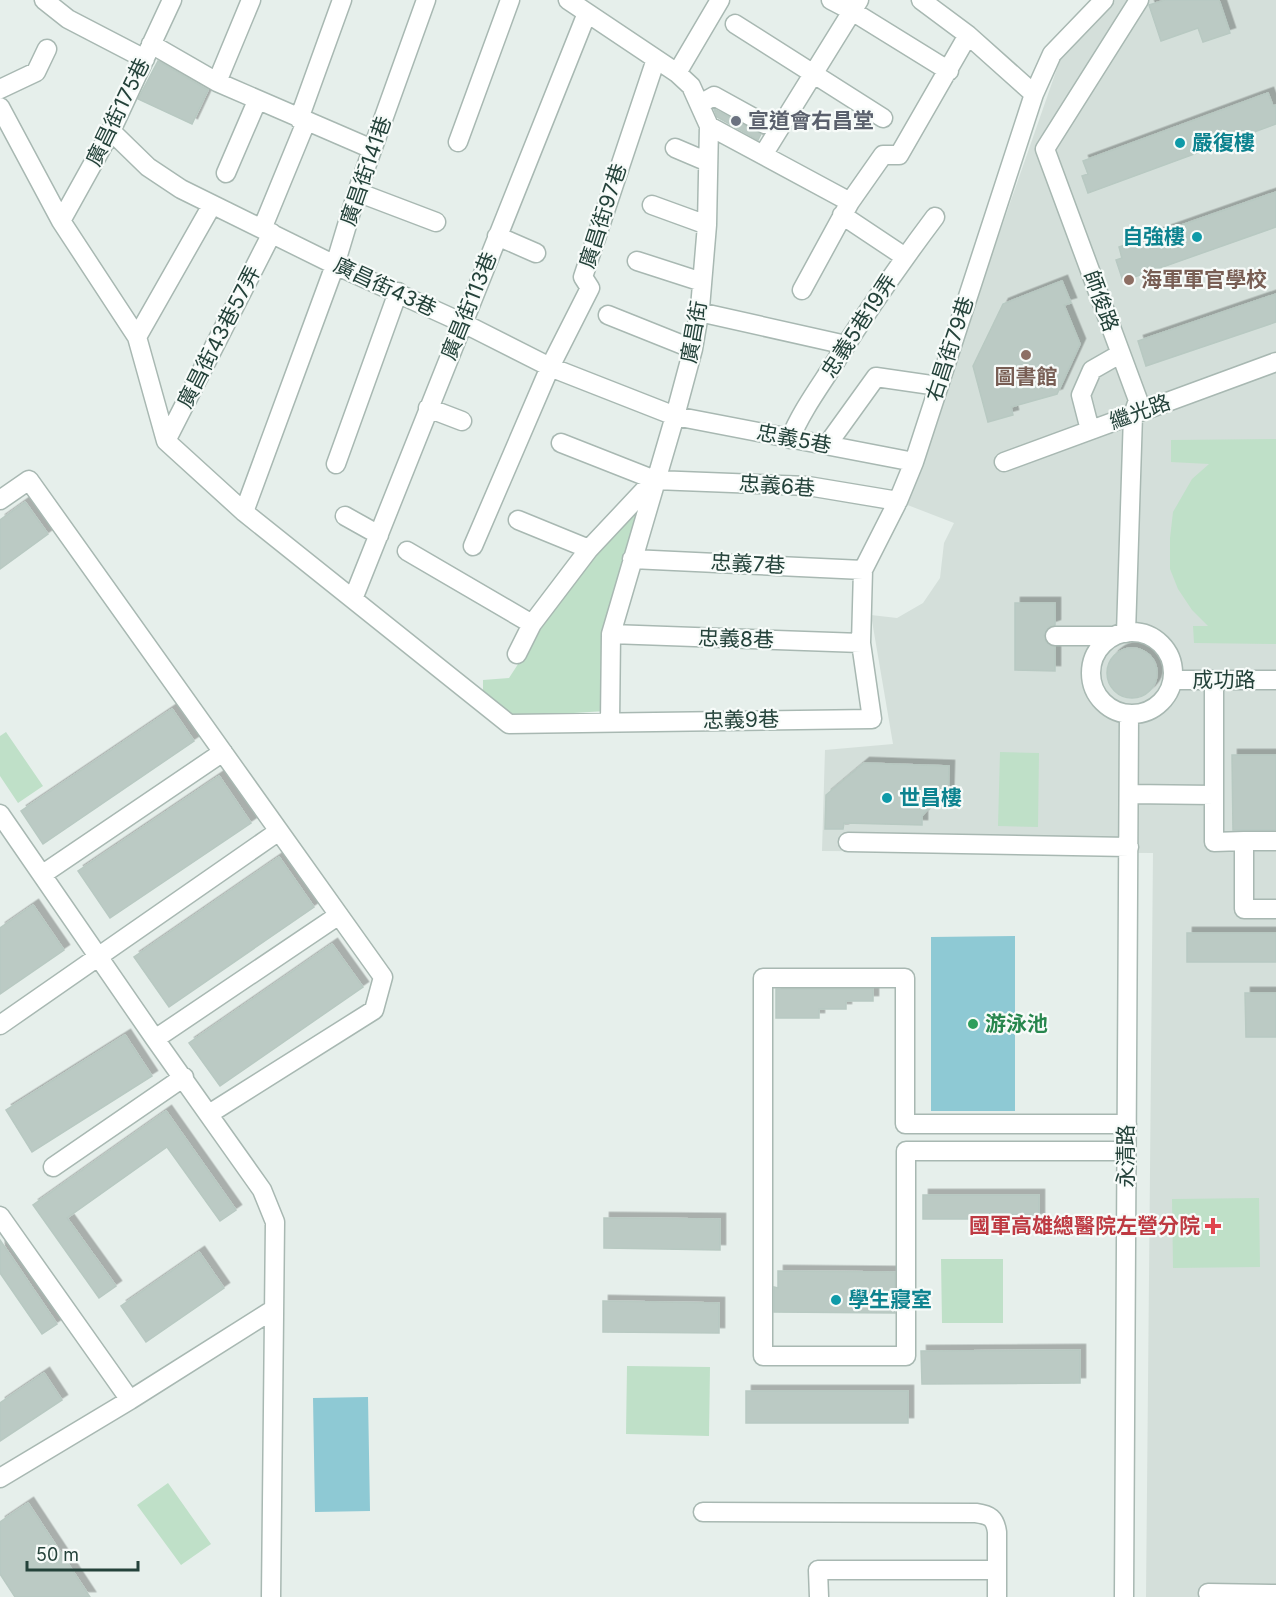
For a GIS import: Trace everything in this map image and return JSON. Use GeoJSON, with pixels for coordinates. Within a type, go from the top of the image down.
{"type":"FeatureCollection","features":[{"type":"Feature","properties":{"kind":"street"},"geometry":{"type":"LineString","coordinates":[[44,0],[68,19],[372,149]]}},
{"type":"Feature","properties":{"kind":"street","name":"廣昌街175巷"},"geometry":{"type":"LineString","coordinates":[[62,221],[111,131],[172,0]]}},
{"type":"Feature","properties":{"kind":"street"},"geometry":{"type":"LineString","coordinates":[[218,82],[251,0]]}},
{"type":"Feature","properties":{"kind":"street","name":"廣昌街43巷57弄"},"geometry":{"type":"LineString","coordinates":[[166,441],[267,231],[342,0]]}},
{"type":"Feature","properties":{"kind":"street","name":"廣昌街141巷"},"geometry":{"type":"LineString","coordinates":[[244,512],[335,265],[357,192],[426,0]]}},
{"type":"Feature","properties":{"kind":"street"},"geometry":{"type":"LineString","coordinates":[[458,142],[510,0]]}},
{"type":"Feature","properties":{"kind":"street","name":"廣昌街"},"geometry":{"type":"LineString","coordinates":[[568,0],[677,73],[691,86],[709,126],[707,225],[699,312],[693,349],[611,634],[610,722]]}},
{"type":"Feature","properties":{"kind":"street"},"geometry":{"type":"LineString","coordinates":[[677,73],[720,0]]}},
{"type":"Feature","properties":{"kind":"street"},"geometry":{"type":"LineString","coordinates":[[831,0],[856,5],[948,71]]}},
{"type":"Feature","properties":{"kind":"street"},"geometry":{"type":"LineString","coordinates":[[921,0],[969,35],[1034,94]]}},
{"type":"Feature","properties":{"kind":"street","name":"右昌街79巷"},"geometry":{"type":"LineString","coordinates":[[872,719],[861,643],[863,570],[898,501],[914,462],[1034,94],[1052,54],[1104,0]]}},
{"type":"Feature","properties":{"kind":"street","name":"師俊路"},"geometry":{"type":"LineString","coordinates":[[1120,634],[1133,415],[1138,400],[1045,149],[1138,0]]}},
{"type":"Feature","properties":{"kind":"street"},"geometry":{"type":"LineString","coordinates":[[763,155],[856,5]]}},
{"type":"Feature","properties":{"kind":"street","name":"廣昌街113巷"},"geometry":{"type":"LineString","coordinates":[[352,599],[587,13]]}},
{"type":"Feature","properties":{"kind":"street"},"geometry":{"type":"LineString","coordinates":[[735,24],[883,118]]}},
{"type":"Feature","properties":{"kind":"street"},"geometry":{"type":"LineString","coordinates":[[802,290],[846,208],[883,155],[899,155],[969,35]]}},
{"type":"Feature","properties":{"kind":"street"},"geometry":{"type":"LineString","coordinates":[[0,89],[36,72],[47,49]]}},
{"type":"Feature","properties":{"kind":"street","name":"廣昌街97巷"},"geometry":{"type":"LineString","coordinates":[[550,368],[590,288],[583,277],[656,59]]}},
{"type":"Feature","properties":{"kind":"street"},"geometry":{"type":"LineString","coordinates":[[700,104],[714,96],[765,124]]}},
{"type":"Feature","properties":{"kind":"street"},"geometry":{"type":"LineString","coordinates":[[226,173],[257,100]]}},
{"type":"Feature","properties":{"kind":"street"},"geometry":{"type":"LineString","coordinates":[[0,107],[62,221],[137,337],[166,441]]}},
{"type":"Feature","properties":{"kind":"street"},"geometry":{"type":"LineString","coordinates":[[709,126],[763,155],[846,208],[905,257]]}},
{"type":"Feature","properties":{"kind":"street","name":"廣昌街43巷"},"geometry":{"type":"LineString","coordinates":[[111,131],[148,167],[181,189],[212,205],[335,265],[463,323],[550,368],[675,416]]}},
{"type":"Feature","properties":{"kind":"street"},"geometry":{"type":"LineString","coordinates":[[675,148],[708,162]]}},
{"type":"Feature","properties":{"kind":"street"},"geometry":{"type":"LineString","coordinates":[[357,192],[436,222]]}},
{"type":"Feature","properties":{"kind":"street"},"geometry":{"type":"LineString","coordinates":[[137,337],[212,205]]}},
{"type":"Feature","properties":{"kind":"street"},"geometry":{"type":"LineString","coordinates":[[652,205],[707,225]]}},
{"type":"Feature","properties":{"kind":"street","name":"忠義5巷19弄"},"geometry":{"type":"LineString","coordinates":[[790,439],[798,420],[846,345],[935,217]]}},
{"type":"Feature","properties":{"kind":"street"},"geometry":{"type":"LineString","coordinates":[[497,236],[536,253]]}},
{"type":"Feature","properties":{"kind":"street"},"geometry":{"type":"LineString","coordinates":[[637,261],[702,282]]}},
{"type":"Feature","properties":{"kind":"street"},"geometry":{"type":"LineString","coordinates":[[336,464],[398,292]]}},
{"type":"Feature","properties":{"kind":"street"},"geometry":{"type":"LineString","coordinates":[[699,312],[846,345]]}},
{"type":"Feature","properties":{"kind":"street"},"geometry":{"type":"LineString","coordinates":[[608,315],[693,349]]}},
{"type":"Feature","properties":{"kind":"street"},"geometry":{"type":"LineString","coordinates":[[1090,430],[1081,395],[1092,370],[1120,354]]}},
{"type":"Feature","properties":{"kind":"street","name":"繼光路"},"geometry":{"type":"LineString","coordinates":[[1004,462],[1276,362]]}},
{"type":"Feature","properties":{"kind":"street"},"geometry":{"type":"LineString","coordinates":[[473,546],[550,368]]}},
{"type":"Feature","properties":{"kind":"street"},"geometry":{"type":"LineString","coordinates":[[827,445],[876,377],[938,386]]}},
{"type":"Feature","properties":{"kind":"street"},"geometry":{"type":"LineString","coordinates":[[428,408],[462,421]]}},
{"type":"Feature","properties":{"kind":"street","name":"忠義5巷"},"geometry":{"type":"LineString","coordinates":[[675,416],[914,462]]}},
{"type":"Feature","properties":{"kind":"street","name":"忠義9巷"},"geometry":{"type":"LineString","coordinates":[[166,441],[244,512],[509,724],[872,719]]}},
{"type":"Feature","properties":{"kind":"street","name":"忠義6巷"},"geometry":{"type":"LineString","coordinates":[[561,443],[655,480],[807,486],[898,501]]}},
{"type":"Feature","properties":{"kind":"street"},"geometry":{"type":"LineString","coordinates":[[0,501],[29,480],[383,977],[374,1010],[209,1114]]}},
{"type":"Feature","properties":{"kind":"street"},"geometry":{"type":"LineString","coordinates":[[517,654],[532,624],[589,549],[655,480]]}},
{"type":"Feature","properties":{"kind":"street"},"geometry":{"type":"LineString","coordinates":[[345,516],[379,535]]}},
{"type":"Feature","properties":{"kind":"street"},"geometry":{"type":"LineString","coordinates":[[518,520],[589,549]]}},
{"type":"Feature","properties":{"kind":"street"},"geometry":{"type":"LineString","coordinates":[[407,551],[532,624]]}},
{"type":"Feature","properties":{"kind":"street","name":"忠義7巷"},"geometry":{"type":"LineString","coordinates":[[632,559],[863,570]]}},
{"type":"Feature","properties":{"kind":"street"},"geometry":{"type":"LineString","coordinates":[[1055,636],[1139,633],[1151,637],[1161,645],[1169,655],[1173,667],[1173,680],[1162,701],[1153,709],[1141,714],[1116,712],[1104,704],[1096,694],[1091,681],[1090,668],[1095,655],[1102,644],[1120,634]]}},
{"type":"Feature","properties":{"kind":"street","name":"忠義8巷"},"geometry":{"type":"LineString","coordinates":[[611,634],[861,643]]}},
{"type":"Feature","properties":{"kind":"street","name":"成功路"},"geometry":{"type":"LineString","coordinates":[[1173,680],[1276,680]]}},
{"type":"Feature","properties":{"kind":"street"},"geometry":{"type":"LineString","coordinates":[[1214,680],[1214,842],[1276,841]]}},
{"type":"Feature","properties":{"kind":"street","name":"永清路"},"geometry":{"type":"LineString","coordinates":[[1124,1597],[1129,714]]}},
{"type":"Feature","properties":{"kind":"street"},"geometry":{"type":"LineString","coordinates":[[43,874],[223,752]]}},
{"type":"Feature","properties":{"kind":"street"},"geometry":{"type":"LineString","coordinates":[[1129,794],[1214,795]]}},
{"type":"Feature","properties":{"kind":"street"},"geometry":{"type":"LineString","coordinates":[[0,814],[262,1190],[275,1222],[271,1597]]}},
{"type":"Feature","properties":{"kind":"street"},"geometry":{"type":"LineString","coordinates":[[0,1025],[279,831]]}},
{"type":"Feature","properties":{"kind":"street"},"geometry":{"type":"LineString","coordinates":[[848,842],[1129,847]]}},
{"type":"Feature","properties":{"kind":"street"},"geometry":{"type":"LineString","coordinates":[[1244,842],[1244,909],[1276,909]]}},
{"type":"Feature","properties":{"kind":"street"},"geometry":{"type":"LineString","coordinates":[[155,1039],[339,915]]}},
{"type":"Feature","properties":{"kind":"street"},"geometry":{"type":"LineString","coordinates":[[1126,1124],[905,1124],[905,978],[763,978],[763,1356],[906,1356],[906,1151],[1126,1151]]}},
{"type":"Feature","properties":{"kind":"street"},"geometry":{"type":"LineString","coordinates":[[53,1167],[184,1077]]}},
{"type":"Feature","properties":{"kind":"street"},"geometry":{"type":"LineString","coordinates":[[0,1216],[130,1400]]}},
{"type":"Feature","properties":{"kind":"street"},"geometry":{"type":"LineString","coordinates":[[0,1478],[130,1400],[274,1309]]}},
{"type":"Feature","properties":{"kind":"street"},"geometry":{"type":"LineString","coordinates":[[703,1512],[976,1513],[988,1515],[996,1522],[997,1597]]}},
{"type":"Feature","properties":{"kind":"street"},"geometry":{"type":"LineString","coordinates":[[819,1597],[818,1570],[997,1570]]}},
{"type":"Feature","properties":{"kind":"street"},"geometry":{"type":"LineString","coordinates":[[1208,1593],[1276,1594]]}},
{"type":"Feature","properties":{"kind":"shaded area","name":"海軍軍官學校"},"geometry":{"type":"Polygon","coordinates":[[[1115,0],[1276,0],[1276,1597],[1146,1597],[1153,853],[822,851],[825,750],[893,744],[871,615],[897,618],[923,603],[940,578],[944,543],[954,523],[905,504],[1061,57],[1115,0]]]}},
{"type":"Feature","properties":{"kind":"green space"},"geometry":{"type":"Polygon","coordinates":[[[1276,439],[1276,644],[1194,643],[1193,626],[1208,626],[1192,610],[1178,589],[1170,569],[1170,538],[1173,512],[1192,479],[1209,464],[1171,462],[1171,440],[1276,439]]]}},
{"type":"Feature","properties":{"kind":"green space"},"geometry":{"type":"Polygon","coordinates":[[[645,496],[605,711],[511,717],[483,696],[483,680],[509,678],[587,558],[645,496]]]}},
{"type":"Feature","properties":{"kind":"green space"},"geometry":{"type":"Polygon","coordinates":[[[6,732],[43,786],[18,803],[0,776],[0,736],[6,732]]]}},
{"type":"Feature","properties":{"kind":"green space"},"geometry":{"type":"Polygon","coordinates":[[[1000,752],[1039,753],[1038,827],[998,826],[1000,752]]]}},
{"type":"Feature","properties":{"kind":"green space"},"geometry":{"type":"Polygon","coordinates":[[[1259,1198],[1260,1267],[1173,1268],[1172,1199],[1259,1198]]]}},
{"type":"Feature","properties":{"kind":"green space"},"geometry":{"type":"Polygon","coordinates":[[[941,1259],[1003,1259],[1003,1323],[942,1323],[941,1259]]]}},
{"type":"Feature","properties":{"kind":"green space"},"geometry":{"type":"Polygon","coordinates":[[[627,1366],[710,1367],[709,1436],[626,1434],[627,1366]]]}},
{"type":"Feature","properties":{"kind":"green space"},"geometry":{"type":"Polygon","coordinates":[[[168,1483],[211,1544],[181,1565],[137,1505],[168,1483]]]}},
{"type":"Feature","properties":{"kind":"water","name":"游泳池"},"geometry":{"type":"Polygon","coordinates":[[[1015,936],[1015,1111],[931,1111],[931,937],[1015,936]]]}},
{"type":"Feature","properties":{"kind":"water"},"geometry":{"type":"Polygon","coordinates":[[[368,1397],[370,1511],[315,1512],[313,1398],[368,1397]]]}},
{"type":"Feature","properties":{"kind":"building"},"geometry":{"type":"Polygon","coordinates":[[[1165,0],[1219,0],[1230,33],[1203,42],[1198,28],[1161,41],[1149,5],[1165,0]]]}},
{"type":"Feature","properties":{"kind":"building"},"geometry":{"type":"Polygon","coordinates":[[[158,61],[208,90],[192,124],[138,99],[158,61]]]}},
{"type":"Feature","properties":{"kind":"building","name":"嚴復樓"},"geometry":{"type":"Polygon","coordinates":[[[1268,93],[1273,106],[1276,105],[1276,124],[1088,193],[1082,176],[1088,174],[1083,161],[1268,93]]]}},
{"type":"Feature","properties":{"kind":"building"},"geometry":{"type":"Polygon","coordinates":[[[714,109],[761,134],[758,140],[717,117],[714,109]]]}},
{"type":"Feature","properties":{"kind":"building","name":"自強樓"},"geometry":{"type":"Polygon","coordinates":[[[1276,192],[1276,227],[1123,281],[1116,260],[1122,258],[1119,247],[1276,192]]]}},
{"type":"Feature","properties":{"kind":"building","name":"圖書館"},"geometry":{"type":"Polygon","coordinates":[[[1062,281],[1071,303],[1064,305],[1080,344],[1057,394],[1011,407],[1013,415],[988,422],[973,366],[1003,304],[1062,281]]]}},
{"type":"Feature","properties":{"kind":"building"},"geometry":{"type":"Polygon","coordinates":[[[1276,294],[1276,322],[1146,366],[1138,341],[1276,294]]]}},
{"type":"Feature","properties":{"kind":"building"},"geometry":{"type":"Polygon","coordinates":[[[25,502],[48,534],[0,569],[0,520],[25,502]]]}},
{"type":"Feature","properties":{"kind":"building"},"geometry":{"type":"Polygon","coordinates":[[[1015,603],[1055,603],[1055,625],[1049,627],[1044,635],[1046,642],[1055,647],[1055,671],[1015,670],[1015,603]]]}},
{"type":"Feature","properties":{"kind":"building"},"geometry":{"type":"Polygon","coordinates":[[[1132,648],[1146,652],[1153,659],[1157,673],[1153,687],[1146,694],[1132,698],[1118,694],[1111,687],[1107,673],[1111,659],[1118,652],[1132,648]]]}},
{"type":"Feature","properties":{"kind":"building"},"geometry":{"type":"Polygon","coordinates":[[[172,709],[194,741],[43,844],[21,811],[172,709]]]}},
{"type":"Feature","properties":{"kind":"building"},"geometry":{"type":"Polygon","coordinates":[[[1232,755],[1276,755],[1276,830],[1233,830],[1232,755]]]}},
{"type":"Feature","properties":{"kind":"building","name":"世昌樓"},"geometry":{"type":"Polygon","coordinates":[[[864,763],[949,766],[948,802],[935,801],[922,816],[922,825],[844,823],[843,829],[825,829],[826,795],[864,763]]]}},
{"type":"Feature","properties":{"kind":"building"},"geometry":{"type":"Polygon","coordinates":[[[219,776],[251,823],[110,918],[78,871],[219,776]]]}},
{"type":"Feature","properties":{"kind":"building"},"geometry":{"type":"Polygon","coordinates":[[[279,857],[314,907],[169,1007],[134,957],[279,857]]]}},
{"type":"Feature","properties":{"kind":"building"},"geometry":{"type":"Polygon","coordinates":[[[33,905],[64,950],[0,994],[0,928],[33,905]]]}},
{"type":"Feature","properties":{"kind":"building"},"geometry":{"type":"Polygon","coordinates":[[[1187,933],[1276,933],[1276,962],[1187,962],[1187,933]]]}},
{"type":"Feature","properties":{"kind":"building"},"geometry":{"type":"Polygon","coordinates":[[[332,944],[363,987],[220,1086],[189,1043],[332,944]]]}},
{"type":"Feature","properties":{"kind":"building"},"geometry":{"type":"Polygon","coordinates":[[[776,989],[873,989],[873,1001],[846,1001],[846,1009],[819,1009],[819,1018],[776,1018],[776,989]]]}},
{"type":"Feature","properties":{"kind":"building"},"geometry":{"type":"Polygon","coordinates":[[[1245,993],[1276,993],[1276,1037],[1246,1037],[1245,993]]]}},
{"type":"Feature","properties":{"kind":"building"},"geometry":{"type":"Polygon","coordinates":[[[125,1035],[152,1076],[32,1152],[6,1110],[125,1035]]]}},
{"type":"Feature","properties":{"kind":"building"},"geometry":{"type":"Polygon","coordinates":[[[166,1111],[236,1210],[220,1221],[167,1147],[67,1218],[116,1286],[99,1298],[33,1205],[166,1111]]]}},
{"type":"Feature","properties":{"kind":"building"},"geometry":{"type":"Polygon","coordinates":[[[923,1195],[1039,1195],[1039,1219],[923,1219],[923,1195]]]}},
{"type":"Feature","properties":{"kind":"building"},"geometry":{"type":"Polygon","coordinates":[[[604,1218],[720,1219],[720,1250],[604,1248],[604,1218]]]}},
{"type":"Feature","properties":{"kind":"building"},"geometry":{"type":"Polygon","coordinates":[[[0,1240],[57,1324],[42,1334],[0,1273],[0,1240]]]}},
{"type":"Feature","properties":{"kind":"building"},"geometry":{"type":"Polygon","coordinates":[[[199,1252],[224,1288],[146,1342],[121,1306],[199,1252]]]}},
{"type":"Feature","properties":{"kind":"building","name":"學生寢室"},"geometry":{"type":"Polygon","coordinates":[[[778,1271],[895,1272],[895,1313],[774,1312],[774,1287],[778,1288],[778,1271]]]}},
{"type":"Feature","properties":{"kind":"building"},"geometry":{"type":"Polygon","coordinates":[[[603,1301],[719,1303],[719,1333],[603,1332],[603,1301]]]}},
{"type":"Feature","properties":{"kind":"building"},"geometry":{"type":"Polygon","coordinates":[[[1080,1350],[1080,1383],[922,1384],[921,1351],[1080,1350]]]}},
{"type":"Feature","properties":{"kind":"building"},"geometry":{"type":"Polygon","coordinates":[[[44,1373],[62,1400],[0,1441],[0,1403],[44,1373]]]}},
{"type":"Feature","properties":{"kind":"building"},"geometry":{"type":"Polygon","coordinates":[[[746,1391],[908,1391],[908,1423],[746,1423],[746,1391]]]}},
{"type":"Feature","properties":{"kind":"building"},"geometry":{"type":"Polygon","coordinates":[[[28,1503],[90,1597],[15,1597],[0,1574],[0,1522],[28,1503]]]}},
{"type":"Feature","properties":{"kind":"place","name":"宣道會右昌堂"},"geometry":{"type":"Point","coordinates":[736,121]}},
{"type":"Feature","properties":{"kind":"place","name":"嚴復樓"},"geometry":{"type":"Point","coordinates":[1180,143]}},
{"type":"Feature","properties":{"kind":"place","name":"自強樓"},"geometry":{"type":"Point","coordinates":[1197,237]}},
{"type":"Feature","properties":{"kind":"place","name":"海軍軍官學校"},"geometry":{"type":"Point","coordinates":[1129,280]}},
{"type":"Feature","properties":{"kind":"place","name":"圖書館"},"geometry":{"type":"Point","coordinates":[1026,355]}},
{"type":"Feature","properties":{"kind":"place","name":"世昌樓"},"geometry":{"type":"Point","coordinates":[887,798]}},
{"type":"Feature","properties":{"kind":"place","name":"游泳池"},"geometry":{"type":"Point","coordinates":[973,1024]}},
{"type":"Feature","properties":{"kind":"place","name":"國軍高雄總醫院左營分院"},"geometry":{"type":"Point","coordinates":[1213,1226]}},
{"type":"Feature","properties":{"kind":"place","name":"學生寢室"},"geometry":{"type":"Point","coordinates":[836,1300]}}]}
